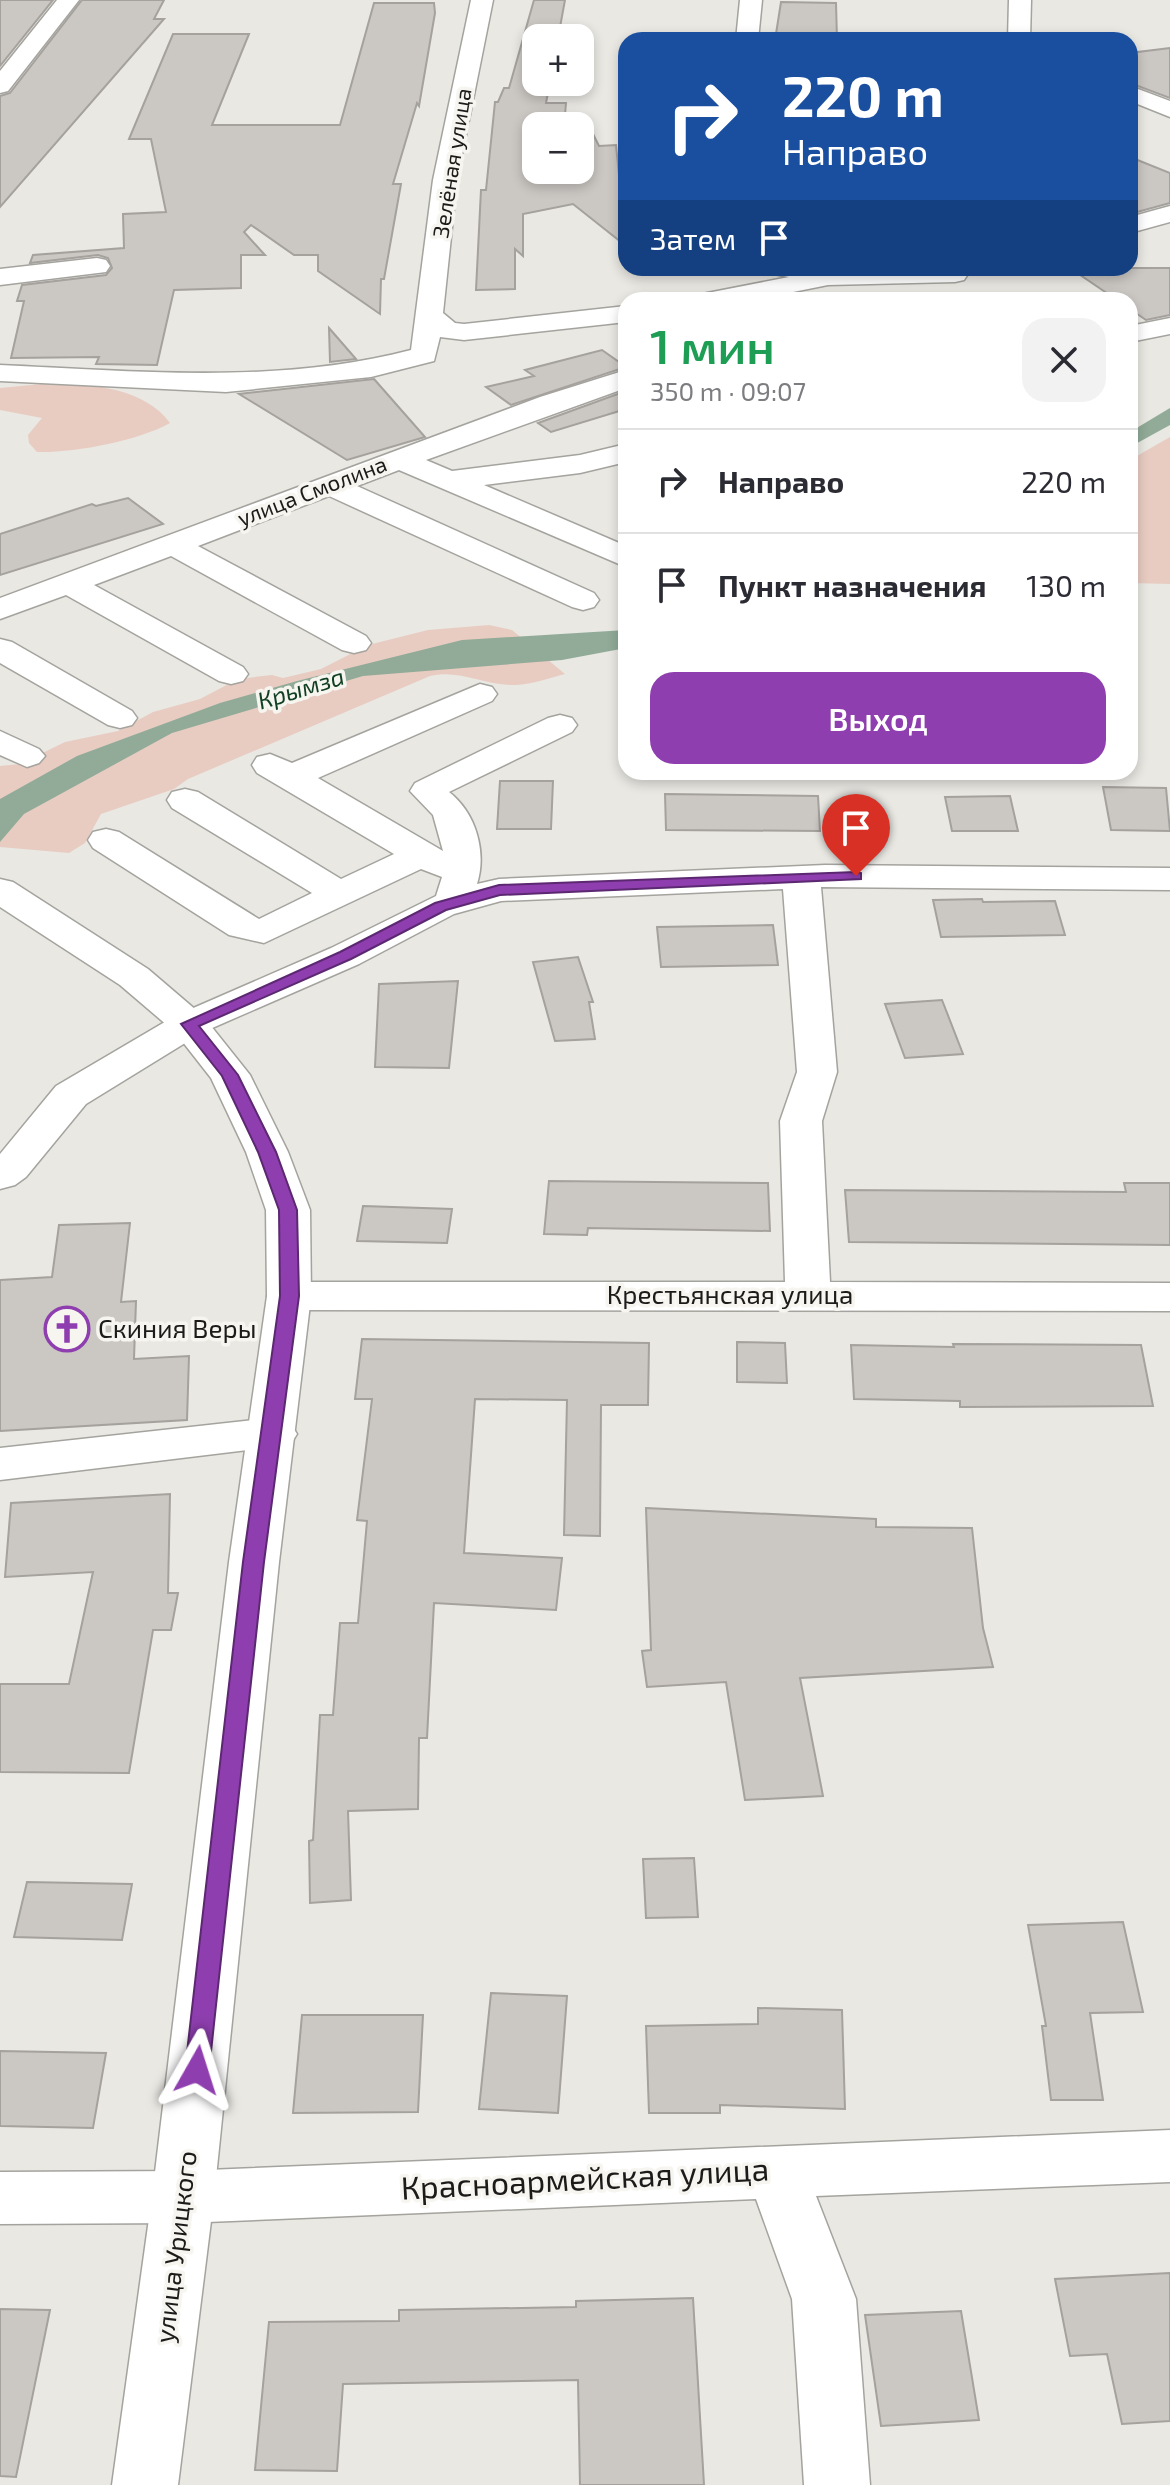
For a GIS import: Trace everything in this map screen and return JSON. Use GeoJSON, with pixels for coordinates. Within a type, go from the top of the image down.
{"type":"FeatureCollection","features":[{"type":"Feature","properties":{"kind":"street"},"geometry":{"type":"LineString","coordinates":[[0,86],[68,0]]}},
{"type":"Feature","properties":{"kind":"street","name":"Зелёная улица"},"geometry":{"type":"LineString","coordinates":[[430,322],[445,180],[482,0]]}},
{"type":"Feature","properties":{"kind":"street"},"geometry":{"type":"LineString","coordinates":[[748,32],[751,0]]}},
{"type":"Feature","properties":{"kind":"street"},"geometry":{"type":"LineString","coordinates":[[1019,32],[1020,0]]}},
{"type":"Feature","properties":{"kind":"street"},"geometry":{"type":"LineString","coordinates":[[1138,97],[1170,110]]}},
{"type":"Feature","properties":{"kind":"street"},"geometry":{"type":"LineString","coordinates":[[1138,223],[1170,214]]}},
{"type":"Feature","properties":{"kind":"street"},"geometry":{"type":"LineString","coordinates":[[0,277],[97,266]]}},
{"type":"Feature","properties":{"kind":"street"},"geometry":{"type":"LineString","coordinates":[[824,276],[829,277]]}},
{"type":"Feature","properties":{"kind":"street"},"geometry":{"type":"LineString","coordinates":[[753,292],[829,277],[852,276]]}},
{"type":"Feature","properties":{"kind":"street"},"geometry":{"type":"LineString","coordinates":[[899,292],[950,276]]}},
{"type":"Feature","properties":{"kind":"street"},"geometry":{"type":"LineString","coordinates":[[0,373],[226,383],[271,380],[371,369],[414,360],[424,355],[430,322],[447,330],[464,332],[618,315]]}},
{"type":"Feature","properties":{"kind":"street"},"geometry":{"type":"LineString","coordinates":[[1138,332],[1170,326]]}},
{"type":"Feature","properties":{"kind":"street","name":"улица Смолина"},"geometry":{"type":"LineString","coordinates":[[0,609],[399,459],[618,382]]}},
{"type":"Feature","properties":{"kind":"street"},"geometry":{"type":"LineString","coordinates":[[448,481],[580,464],[618,455]]}},
{"type":"Feature","properties":{"kind":"street"},"geometry":{"type":"LineString","coordinates":[[399,459],[618,555]]}},
{"type":"Feature","properties":{"kind":"street"},"geometry":{"type":"LineString","coordinates":[[330,485],[583,600]]}},
{"type":"Feature","properties":{"kind":"street"},"geometry":{"type":"LineString","coordinates":[[172,544],[354,643]]}},
{"type":"Feature","properties":{"kind":"street"},"geometry":{"type":"LineString","coordinates":[[67,583],[231,674]]}},
{"type":"Feature","properties":{"kind":"street"},"geometry":{"type":"LineString","coordinates":[[0,649],[120,718]]}},
{"type":"Feature","properties":{"kind":"street"},"geometry":{"type":"LineString","coordinates":[[441,906],[460,886],[445,865],[278,769],[480,694]]}},
{"type":"Feature","properties":{"kind":"street"},"geometry":{"type":"LineString","coordinates":[[106,840],[236,922],[253,929],[277,926],[415,858],[445,865],[462,854],[450,813],[430,795],[430,787],[560,725]]}},
{"type":"Feature","properties":{"kind":"street"},"geometry":{"type":"LineString","coordinates":[[185,800],[341,895]]}},
{"type":"Feature","properties":{"kind":"street"},"geometry":{"type":"LineString","coordinates":[[801,877],[817,1072],[801,1121],[808,1295]]}},
{"type":"Feature","properties":{"kind":"street"},"geometry":{"type":"LineString","coordinates":[[0,1176],[11,1168],[71,1095],[189,1024],[345,956],[441,906],[499,890],[801,877],[1170,879]]}},
{"type":"Feature","properties":{"kind":"street","name":"улица Урицкого"},"geometry":{"type":"LineString","coordinates":[[0,890],[134,977],[189,1024],[230,1075],[267,1152],[288,1210],[289,1296],[254,1562],[183,2197],[145,2485]]}},
{"type":"Feature","properties":{"kind":"street","name":"Крестьянская улица"},"geometry":{"type":"LineString","coordinates":[[289,1296],[1170,1297]]}},
{"type":"Feature","properties":{"kind":"street"},"geometry":{"type":"LineString","coordinates":[[0,1464],[273,1434]]}},
{"type":"Feature","properties":{"kind":"street","name":"Красноармейская улица"},"geometry":{"type":"LineString","coordinates":[[0,2198],[183,2197],[1170,2156]]}},
{"type":"Feature","properties":{"kind":"street"},"geometry":{"type":"LineString","coordinates":[[776,2170],[824,2299],[837,2485]]}},
{"type":"Feature","properties":{"kind":"shaded area"},"geometry":{"type":"Polygon","coordinates":[[[52,383],[100,387],[132,395],[147,402],[170,423],[105,445],[37,452],[29,443],[28,435],[42,418],[0,410],[0,388],[52,383]]]}},
{"type":"Feature","properties":{"kind":"shaded area"},"geometry":{"type":"Polygon","coordinates":[[[1170,437],[1170,584],[1138,583],[1138,455],[1170,437]]]}},
{"type":"Feature","properties":{"kind":"shaded area"},"geometry":{"type":"Polygon","coordinates":[[[489,625],[512,630],[565,674],[516,685],[462,676],[430,676],[188,779],[174,789],[101,814],[85,843],[69,853],[0,847],[0,766],[20,764],[65,742],[118,731],[153,712],[200,699],[238,679],[272,675],[283,678],[321,669],[368,645],[428,630],[489,625]]]}},
{"type":"Feature","properties":{"kind":"water"},"geometry":{"type":"Polygon","coordinates":[[[1170,408],[1170,425],[1138,443],[1138,427],[1170,408]]]}},
{"type":"Feature","properties":{"kind":"water","name":"Крымза"},"geometry":{"type":"Polygon","coordinates":[[[618,630],[618,650],[562,660],[363,676],[172,733],[24,814],[0,842],[0,799],[77,756],[220,703],[462,640],[618,630]]]}},
{"type":"Feature","properties":{"kind":"building"},"geometry":{"type":"Polygon","coordinates":[[[0,0],[53,0],[0,66],[0,0]]]}},
{"type":"Feature","properties":{"kind":"building"},"geometry":{"type":"Polygon","coordinates":[[[82,0],[164,0],[154,19],[164,19],[0,207],[0,96],[10,93],[82,0]]]}},
{"type":"Feature","properties":{"kind":"building"},"geometry":{"type":"Polygon","coordinates":[[[534,0],[565,0],[561,24],[527,24],[534,0]]]}},
{"type":"Feature","properties":{"kind":"building"},"geometry":{"type":"Polygon","coordinates":[[[781,2],[836,3],[837,32],[776,32],[781,2]]]}},
{"type":"Feature","properties":{"kind":"building"},"geometry":{"type":"Polygon","coordinates":[[[374,3],[434,3],[435,13],[419,106],[417,103],[393,184],[401,184],[384,279],[381,279],[380,314],[318,271],[318,255],[294,255],[251,225],[244,232],[265,255],[241,255],[241,288],[174,290],[157,365],[96,364],[99,357],[11,358],[24,301],[17,301],[22,285],[106,275],[112,268],[108,258],[98,255],[30,263],[33,255],[124,248],[123,214],[166,212],[151,139],[129,139],[173,34],[249,34],[212,125],[340,125],[374,3]]]}},
{"type":"Feature","properties":{"kind":"building"},"geometry":{"type":"Polygon","coordinates":[[[522,42],[522,96],[547,96],[546,103],[566,103],[565,112],[522,112],[522,184],[594,184],[594,136],[599,146],[616,145],[618,240],[573,204],[523,214],[523,256],[515,249],[515,289],[476,290],[481,190],[486,190],[495,102],[498,102],[504,88],[509,88],[522,42]]]}},
{"type":"Feature","properties":{"kind":"building"},"geometry":{"type":"Polygon","coordinates":[[[1170,48],[1170,98],[1138,86],[1138,52],[1170,48]]]}},
{"type":"Feature","properties":{"kind":"building"},"geometry":{"type":"Polygon","coordinates":[[[1138,160],[1170,173],[1170,203],[1138,212],[1138,160]]]}},
{"type":"Feature","properties":{"kind":"building"},"geometry":{"type":"Polygon","coordinates":[[[1138,268],[1170,268],[1170,315],[1146,320],[1138,314],[1138,292],[1105,292],[1082,276],[1138,276],[1138,268]]]}},
{"type":"Feature","properties":{"kind":"building"},"geometry":{"type":"Polygon","coordinates":[[[329,328],[356,359],[330,362],[329,328]]]}},
{"type":"Feature","properties":{"kind":"building"},"geometry":{"type":"Polygon","coordinates":[[[602,350],[618,361],[618,370],[511,405],[486,387],[534,376],[525,370],[602,350]]]}},
{"type":"Feature","properties":{"kind":"building"},"geometry":{"type":"Polygon","coordinates":[[[374,379],[425,437],[347,460],[239,394],[374,379]]]}},
{"type":"Feature","properties":{"kind":"building"},"geometry":{"type":"Polygon","coordinates":[[[618,394],[618,411],[551,432],[538,423],[618,394]]]}},
{"type":"Feature","properties":{"kind":"building"},"geometry":{"type":"Polygon","coordinates":[[[128,498],[163,524],[0,575],[0,534],[92,504],[96,506],[128,498]]]}},
{"type":"Feature","properties":{"kind":"building"},"geometry":{"type":"Polygon","coordinates":[[[500,781],[553,781],[551,829],[497,829],[500,781]]]}},
{"type":"Feature","properties":{"kind":"building"},"geometry":{"type":"Polygon","coordinates":[[[1103,787],[1166,788],[1170,831],[1111,830],[1103,787]]]}},
{"type":"Feature","properties":{"kind":"building"},"geometry":{"type":"Polygon","coordinates":[[[665,794],[818,796],[820,831],[666,830],[665,794]]]}},
{"type":"Feature","properties":{"kind":"building"},"geometry":{"type":"Polygon","coordinates":[[[1010,796],[1018,831],[952,831],[945,797],[1010,796]]]}},
{"type":"Feature","properties":{"kind":"building"},"geometry":{"type":"Polygon","coordinates":[[[982,899],[983,902],[1055,901],[1065,935],[941,937],[933,900],[982,899]]]}},
{"type":"Feature","properties":{"kind":"building"},"geometry":{"type":"Polygon","coordinates":[[[773,925],[778,965],[661,967],[657,927],[773,925]]]}},
{"type":"Feature","properties":{"kind":"building"},"geometry":{"type":"Polygon","coordinates":[[[578,957],[593,1002],[589,1002],[595,1039],[555,1041],[533,962],[578,957]]]}},
{"type":"Feature","properties":{"kind":"building"},"geometry":{"type":"Polygon","coordinates":[[[458,981],[449,1068],[375,1067],[379,984],[458,981]]]}},
{"type":"Feature","properties":{"kind":"building"},"geometry":{"type":"Polygon","coordinates":[[[942,1000],[963,1054],[905,1058],[885,1004],[942,1000]]]}},
{"type":"Feature","properties":{"kind":"building"},"geometry":{"type":"Polygon","coordinates":[[[549,1181],[768,1183],[770,1231],[588,1228],[587,1235],[544,1234],[549,1181]]]}},
{"type":"Feature","properties":{"kind":"building"},"geometry":{"type":"Polygon","coordinates":[[[1124,1183],[1170,1183],[1170,1245],[849,1242],[845,1190],[1126,1192],[1124,1183]]]}},
{"type":"Feature","properties":{"kind":"building"},"geometry":{"type":"Polygon","coordinates":[[[363,1206],[452,1209],[447,1243],[357,1241],[363,1206]]]}},
{"type":"Feature","properties":{"kind":"building","name":"Скиния Веры"},"geometry":{"type":"Polygon","coordinates":[[[130,1223],[121,1302],[136,1301],[134,1359],[189,1356],[187,1420],[0,1431],[0,1280],[52,1277],[59,1225],[130,1223]]]}},
{"type":"Feature","properties":{"kind":"building"},"geometry":{"type":"Polygon","coordinates":[[[362,1339],[649,1343],[648,1405],[601,1405],[600,1536],[564,1535],[567,1400],[475,1399],[464,1553],[562,1558],[556,1610],[434,1603],[427,1738],[419,1738],[418,1809],[348,1811],[351,1900],[310,1903],[309,1841],[313,1840],[320,1715],[333,1715],[340,1623],[358,1623],[367,1521],[357,1520],[372,1399],[355,1399],[362,1339]]]}},
{"type":"Feature","properties":{"kind":"building"},"geometry":{"type":"Polygon","coordinates":[[[737,1342],[785,1343],[787,1383],[737,1382],[737,1342]]]}},
{"type":"Feature","properties":{"kind":"building"},"geometry":{"type":"Polygon","coordinates":[[[953,1344],[1141,1345],[1153,1406],[960,1407],[960,1401],[854,1399],[851,1345],[954,1347],[953,1344]]]}},
{"type":"Feature","properties":{"kind":"building"},"geometry":{"type":"Polygon","coordinates":[[[170,1494],[168,1593],[178,1593],[171,1630],[153,1630],[129,1773],[0,1772],[0,1684],[69,1684],[93,1572],[5,1577],[11,1503],[170,1494]]]}},
{"type":"Feature","properties":{"kind":"building"},"geometry":{"type":"Polygon","coordinates":[[[646,1508],[876,1519],[876,1527],[972,1528],[983,1628],[993,1667],[800,1678],[823,1796],[745,1800],[726,1682],[647,1687],[642,1651],[651,1650],[646,1508]]]}},
{"type":"Feature","properties":{"kind":"building"},"geometry":{"type":"Polygon","coordinates":[[[694,1858],[698,1917],[646,1918],[643,1859],[694,1858]]]}},
{"type":"Feature","properties":{"kind":"building"},"geometry":{"type":"Polygon","coordinates":[[[27,1882],[132,1884],[122,1940],[14,1937],[27,1882]]]}},
{"type":"Feature","properties":{"kind":"building"},"geometry":{"type":"Polygon","coordinates":[[[1123,1922],[1143,2012],[1090,2013],[1103,2100],[1051,2100],[1042,2026],[1046,2026],[1028,1925],[1123,1922]]]}},
{"type":"Feature","properties":{"kind":"building"},"geometry":{"type":"Polygon","coordinates":[[[491,1993],[567,1996],[558,2113],[479,2109],[491,1993]]]}},
{"type":"Feature","properties":{"kind":"building"},"geometry":{"type":"Polygon","coordinates":[[[758,2008],[842,2010],[845,2109],[720,2105],[720,2113],[649,2113],[646,2026],[758,2024],[758,2008]]]}},
{"type":"Feature","properties":{"kind":"building"},"geometry":{"type":"Polygon","coordinates":[[[302,2015],[423,2015],[418,2112],[293,2113],[302,2015]]]}},
{"type":"Feature","properties":{"kind":"building"},"geometry":{"type":"Polygon","coordinates":[[[0,2051],[106,2053],[93,2128],[0,2126],[0,2051]]]}},
{"type":"Feature","properties":{"kind":"building"},"geometry":{"type":"Polygon","coordinates":[[[1170,2273],[1170,2421],[1122,2424],[1107,2354],[1070,2356],[1055,2279],[1170,2273]]]}},
{"type":"Feature","properties":{"kind":"building"},"geometry":{"type":"Polygon","coordinates":[[[693,2298],[704,2485],[580,2485],[578,2380],[343,2384],[337,2471],[255,2470],[269,2322],[399,2321],[399,2310],[576,2307],[576,2301],[693,2298]]]}},
{"type":"Feature","properties":{"kind":"building"},"geometry":{"type":"Polygon","coordinates":[[[0,2309],[50,2310],[16,2477],[0,2476],[0,2309]]]}},
{"type":"Feature","properties":{"kind":"building"},"geometry":{"type":"Polygon","coordinates":[[[961,2311],[979,2420],[881,2426],[865,2315],[961,2311]]]}},
{"type":"Feature","properties":{"kind":"place","name":"Скиния Веры"},"geometry":{"type":"Point","coordinates":[67,1329]}},
{"type":"Feature","properties":{"kind":"route"},"geometry":{"type":"LineString","coordinates":[[197,2070],[254,1562],[289,1296],[288,1210],[267,1152],[230,1075],[189,1024],[345,956],[441,906],[499,890],[856,876]]}}]}
